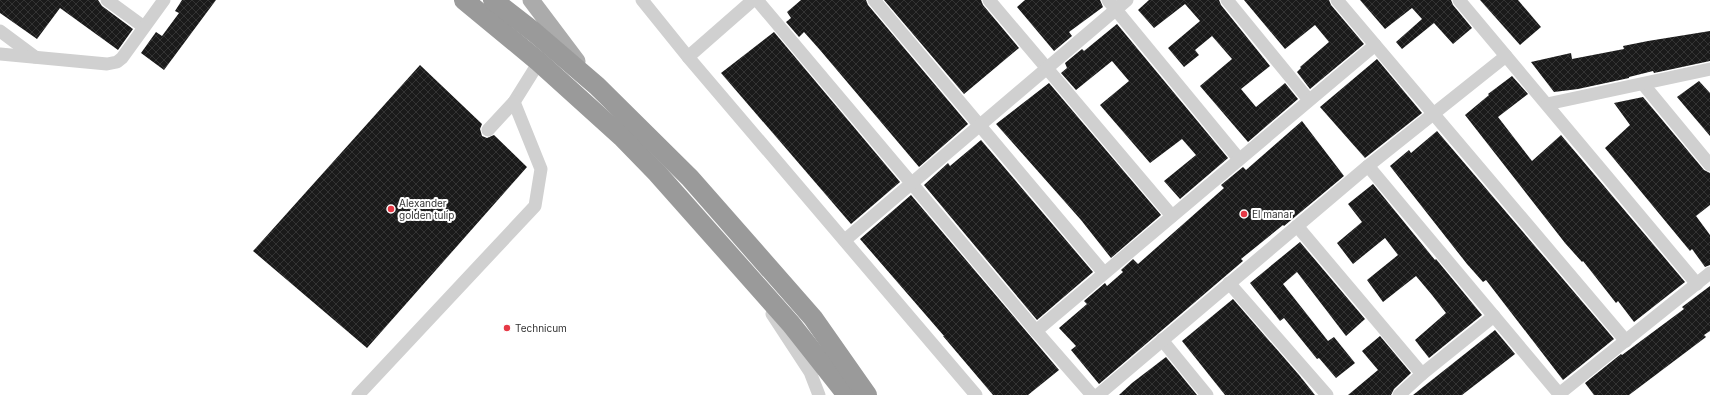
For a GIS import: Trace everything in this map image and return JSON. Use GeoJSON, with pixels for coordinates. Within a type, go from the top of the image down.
{"type":"FeatureCollection","features":[{"type":"Feature","properties":{"kind":"highway"},"geometry":{"type":"LineString","coordinates":[[464,0],[539,62],[622,137],[657,173],[791,324],[847,395]]}},
{"type":"Feature","properties":{"kind":"highway"},"geometry":{"type":"LineString","coordinates":[[493,0],[534,32],[597,86],[690,178],[813,318],[867,395]]}},
{"type":"Feature","properties":{"kind":"main road"},"geometry":{"type":"LineString","coordinates":[[531,0],[563,45],[597,86]]}},
{"type":"Feature","properties":{"kind":"street"},"geometry":{"type":"LineString","coordinates":[[107,0],[144,27]]}},
{"type":"Feature","properties":{"kind":"street"},"geometry":{"type":"LineString","coordinates":[[0,54],[107,64],[117,62],[122,58],[164,0]]}},
{"type":"Feature","properties":{"kind":"street"},"geometry":{"type":"LineString","coordinates":[[642,0],[976,395]]}},
{"type":"Feature","properties":{"kind":"street"},"geometry":{"type":"LineString","coordinates":[[688,56],[753,0]]}},
{"type":"Feature","properties":{"kind":"street"},"geometry":{"type":"LineString","coordinates":[[757,0],[1036,331],[1092,395]]}},
{"type":"Feature","properties":{"kind":"street"},"geometry":{"type":"LineString","coordinates":[[874,0],[1104,273]]}},
{"type":"Feature","properties":{"kind":"street"},"geometry":{"type":"LineString","coordinates":[[989,0],[1172,216]]}},
{"type":"Feature","properties":{"kind":"street"},"geometry":{"type":"LineString","coordinates":[[845,240],[1047,68],[1112,5],[1127,0]]}},
{"type":"Feature","properties":{"kind":"street"},"geometry":{"type":"LineString","coordinates":[[1226,0],[1309,100]]}},
{"type":"Feature","properties":{"kind":"street"},"geometry":{"type":"LineString","coordinates":[[1337,0],[1626,341]]}},
{"type":"Feature","properties":{"kind":"street"},"geometry":{"type":"LineString","coordinates":[[1459,0],[1697,284]]}},
{"type":"Feature","properties":{"kind":"street"},"geometry":{"type":"LineString","coordinates":[[1112,5],[1239,159]]}},
{"type":"Feature","properties":{"kind":"street"},"geometry":{"type":"LineString","coordinates":[[0,31],[35,58]]}},
{"type":"Feature","properties":{"kind":"street"},"geometry":{"type":"LineString","coordinates":[[1036,331],[1375,45]]}},
{"type":"Feature","properties":{"kind":"street"},"geometry":{"type":"LineString","coordinates":[[1098,395],[1368,166],[1506,56]]}},
{"type":"Feature","properties":{"kind":"street"},"geometry":{"type":"LineString","coordinates":[[488,130],[514,102],[539,62]]}},
{"type":"Feature","properties":{"kind":"street"},"geometry":{"type":"LineString","coordinates":[[1546,104],[1710,69]]}},
{"type":"Feature","properties":{"kind":"street"},"geometry":{"type":"LineString","coordinates":[[1643,84],[1710,165]]}},
{"type":"Feature","properties":{"kind":"street"},"geometry":{"type":"LineString","coordinates":[[358,395],[535,206],[541,169],[514,102]]}},
{"type":"Feature","properties":{"kind":"street"},"geometry":{"type":"LineString","coordinates":[[1368,166],[1560,394],[1710,273]]}},
{"type":"Feature","properties":{"kind":"street"},"geometry":{"type":"LineString","coordinates":[[1297,226],[1422,374]]}},
{"type":"Feature","properties":{"kind":"street"},"geometry":{"type":"LineString","coordinates":[[736,262],[810,372],[819,395]]}},
{"type":"Feature","properties":{"kind":"street"},"geometry":{"type":"LineString","coordinates":[[1229,283],[1327,395]]}},
{"type":"Feature","properties":{"kind":"street"},"geometry":{"type":"LineString","coordinates":[[1399,395],[1422,374],[1494,316]]}},
{"type":"Feature","properties":{"kind":"street"},"geometry":{"type":"LineString","coordinates":[[1162,340],[1207,395]]}},
{"type":"Feature","properties":{"kind":"building"},"geometry":{"type":"Polygon","coordinates":[[[0,0],[98,0],[102,6],[133,29],[118,50],[60,8],[37,39],[0,13],[0,0]]]}},
{"type":"Feature","properties":{"kind":"building"},"geometry":{"type":"Polygon","coordinates":[[[182,0],[216,0],[164,70],[141,53],[156,32],[162,36],[179,13],[175,11],[182,0]]]}},
{"type":"Feature","properties":{"kind":"building"},"geometry":{"type":"Polygon","coordinates":[[[801,0],[866,0],[868,5],[968,124],[919,167],[804,32],[799,37],[786,22],[791,18],[787,12],[801,0]]]}},
{"type":"Feature","properties":{"kind":"building"},"geometry":{"type":"Polygon","coordinates":[[[884,0],[981,0],[983,5],[1019,48],[964,94],[884,0]]]}},
{"type":"Feature","properties":{"kind":"building"},"geometry":{"type":"Polygon","coordinates":[[[1025,0],[1100,0],[1103,7],[1069,32],[1072,36],[1054,51],[1017,7],[1025,0]]]}},
{"type":"Feature","properties":{"kind":"building"},"geometry":{"type":"Polygon","coordinates":[[[1149,0],[1219,0],[1221,5],[1270,66],[1241,89],[1256,107],[1285,83],[1298,99],[1248,142],[1200,86],[1232,59],[1212,36],[1195,50],[1199,55],[1184,67],[1168,48],[1200,21],[1185,4],[1154,28],[1138,10],[1149,0]]]}},
{"type":"Feature","properties":{"kind":"building"},"geometry":{"type":"Polygon","coordinates":[[[1244,0],[1329,0],[1331,5],[1364,44],[1310,89],[1297,72],[1301,68],[1300,67],[1329,42],[1315,25],[1285,49],[1244,0]]]}},
{"type":"Feature","properties":{"kind":"building"},"geometry":{"type":"Polygon","coordinates":[[[1360,0],[1451,0],[1453,5],[1472,28],[1453,44],[1434,23],[1402,49],[1396,42],[1422,19],[1412,8],[1385,29],[1360,0]]]}},
{"type":"Feature","properties":{"kind":"building"},"geometry":{"type":"Polygon","coordinates":[[[1480,0],[1518,0],[1541,27],[1520,45],[1480,0]]]}},
{"type":"Feature","properties":{"kind":"building"},"geometry":{"type":"Polygon","coordinates":[[[1117,24],[1228,158],[1180,199],[1164,181],[1196,155],[1182,139],[1150,163],[1100,105],[1129,81],[1112,61],[1076,90],[1061,73],[1067,68],[1065,63],[1082,49],[1084,51],[1117,24]]]}},
{"type":"Feature","properties":{"kind":"building"},"geometry":{"type":"Polygon","coordinates":[[[1710,31],[1710,61],[1654,73],[1653,71],[1629,78],[1578,89],[1554,92],[1531,62],[1571,53],[1572,59],[1624,49],[1623,46],[1710,31]]]}},
{"type":"Feature","properties":{"kind":"building"},"geometry":{"type":"Polygon","coordinates":[[[774,32],[900,182],[851,224],[721,73],[774,32]]]}},
{"type":"Feature","properties":{"kind":"building"},"geometry":{"type":"Polygon","coordinates":[[[1377,59],[1422,113],[1365,158],[1320,107],[1377,59]]]}},
{"type":"Feature","properties":{"kind":"building","name":"Alexander golden tulip"},"geometry":{"type":"Polygon","coordinates":[[[420,65],[482,124],[480,129],[482,136],[487,138],[494,135],[527,167],[367,348],[253,251],[420,65]]]}},
{"type":"Feature","properties":{"kind":"building"},"geometry":{"type":"Polygon","coordinates":[[[1512,76],[1528,94],[1498,117],[1532,161],[1561,135],[1685,282],[1634,322],[1618,301],[1616,303],[1583,261],[1582,262],[1565,243],[1465,115],[1489,95],[1488,94],[1512,76]]]}},
{"type":"Feature","properties":{"kind":"building"},"geometry":{"type":"Polygon","coordinates":[[[1699,81],[1710,93],[1710,136],[1677,97],[1699,81]]]}},
{"type":"Feature","properties":{"kind":"building"},"geometry":{"type":"Polygon","coordinates":[[[1049,83],[1161,215],[1111,258],[1081,220],[996,124],[1049,83]]]}},
{"type":"Feature","properties":{"kind":"building"},"geometry":{"type":"Polygon","coordinates":[[[1643,97],[1704,170],[1710,173],[1710,205],[1696,216],[1710,235],[1710,265],[1705,267],[1692,249],[1690,251],[1605,148],[1630,125],[1614,103],[1643,97]]]}},
{"type":"Feature","properties":{"kind":"building"},"geometry":{"type":"Polygon","coordinates":[[[1302,121],[1344,176],[1284,226],[1283,225],[1241,259],[1243,261],[1099,384],[1071,350],[1076,346],[1059,328],[1087,304],[1084,301],[1105,283],[1107,286],[1123,272],[1121,270],[1133,259],[1138,264],[1224,188],[1221,185],[1243,167],[1246,170],[1302,121]]]}},
{"type":"Feature","properties":{"kind":"building"},"geometry":{"type":"Polygon","coordinates":[[[1437,131],[1614,339],[1563,380],[1486,280],[1483,282],[1467,264],[1390,166],[1409,150],[1411,153],[1437,131]]]}},
{"type":"Feature","properties":{"kind":"building"},"geometry":{"type":"Polygon","coordinates":[[[981,140],[1093,272],[1037,320],[924,185],[948,163],[950,166],[981,140]]]}},
{"type":"Feature","properties":{"kind":"building"},"geometry":{"type":"Polygon","coordinates":[[[1373,184],[1482,315],[1429,358],[1415,340],[1446,313],[1432,295],[1416,276],[1383,302],[1367,280],[1398,255],[1385,238],[1353,264],[1337,243],[1362,222],[1348,204],[1373,184]]]}},
{"type":"Feature","properties":{"kind":"building"},"geometry":{"type":"Polygon","coordinates":[[[911,195],[1059,370],[1028,395],[993,395],[860,239],[911,195]]]}},
{"type":"Feature","properties":{"kind":"building"},"geometry":{"type":"Polygon","coordinates":[[[1300,242],[1365,319],[1346,336],[1297,272],[1283,284],[1328,341],[1334,337],[1355,363],[1336,378],[1319,358],[1317,359],[1284,318],[1280,321],[1250,283],[1300,242]]]}},
{"type":"Feature","properties":{"kind":"building"},"geometry":{"type":"Polygon","coordinates":[[[1710,286],[1710,331],[1704,335],[1706,337],[1629,395],[1594,395],[1585,383],[1621,354],[1622,355],[1684,309],[1682,307],[1710,286]]]}},
{"type":"Feature","properties":{"kind":"building"},"geometry":{"type":"Polygon","coordinates":[[[1233,299],[1315,395],[1225,395],[1182,341],[1233,299]]]}},
{"type":"Feature","properties":{"kind":"building"},"geometry":{"type":"Polygon","coordinates":[[[1495,330],[1515,354],[1462,395],[1413,395],[1495,330]]]}},
{"type":"Feature","properties":{"kind":"building"},"geometry":{"type":"Polygon","coordinates":[[[1380,336],[1411,373],[1394,389],[1391,395],[1348,395],[1378,370],[1362,351],[1380,336]]]}},
{"type":"Feature","properties":{"kind":"building"},"geometry":{"type":"Polygon","coordinates":[[[1166,357],[1197,395],[1119,395],[1132,383],[1166,357]]]}},
{"type":"Feature","properties":{"kind":"place","name":"Alexander golden tulip"},"geometry":{"type":"Point","coordinates":[391,209]}},
{"type":"Feature","properties":{"kind":"place","name":"El manar"},"geometry":{"type":"Point","coordinates":[1244,214]}},
{"type":"Feature","properties":{"kind":"place","name":"Technicum"},"geometry":{"type":"Point","coordinates":[507,328]}}]}
